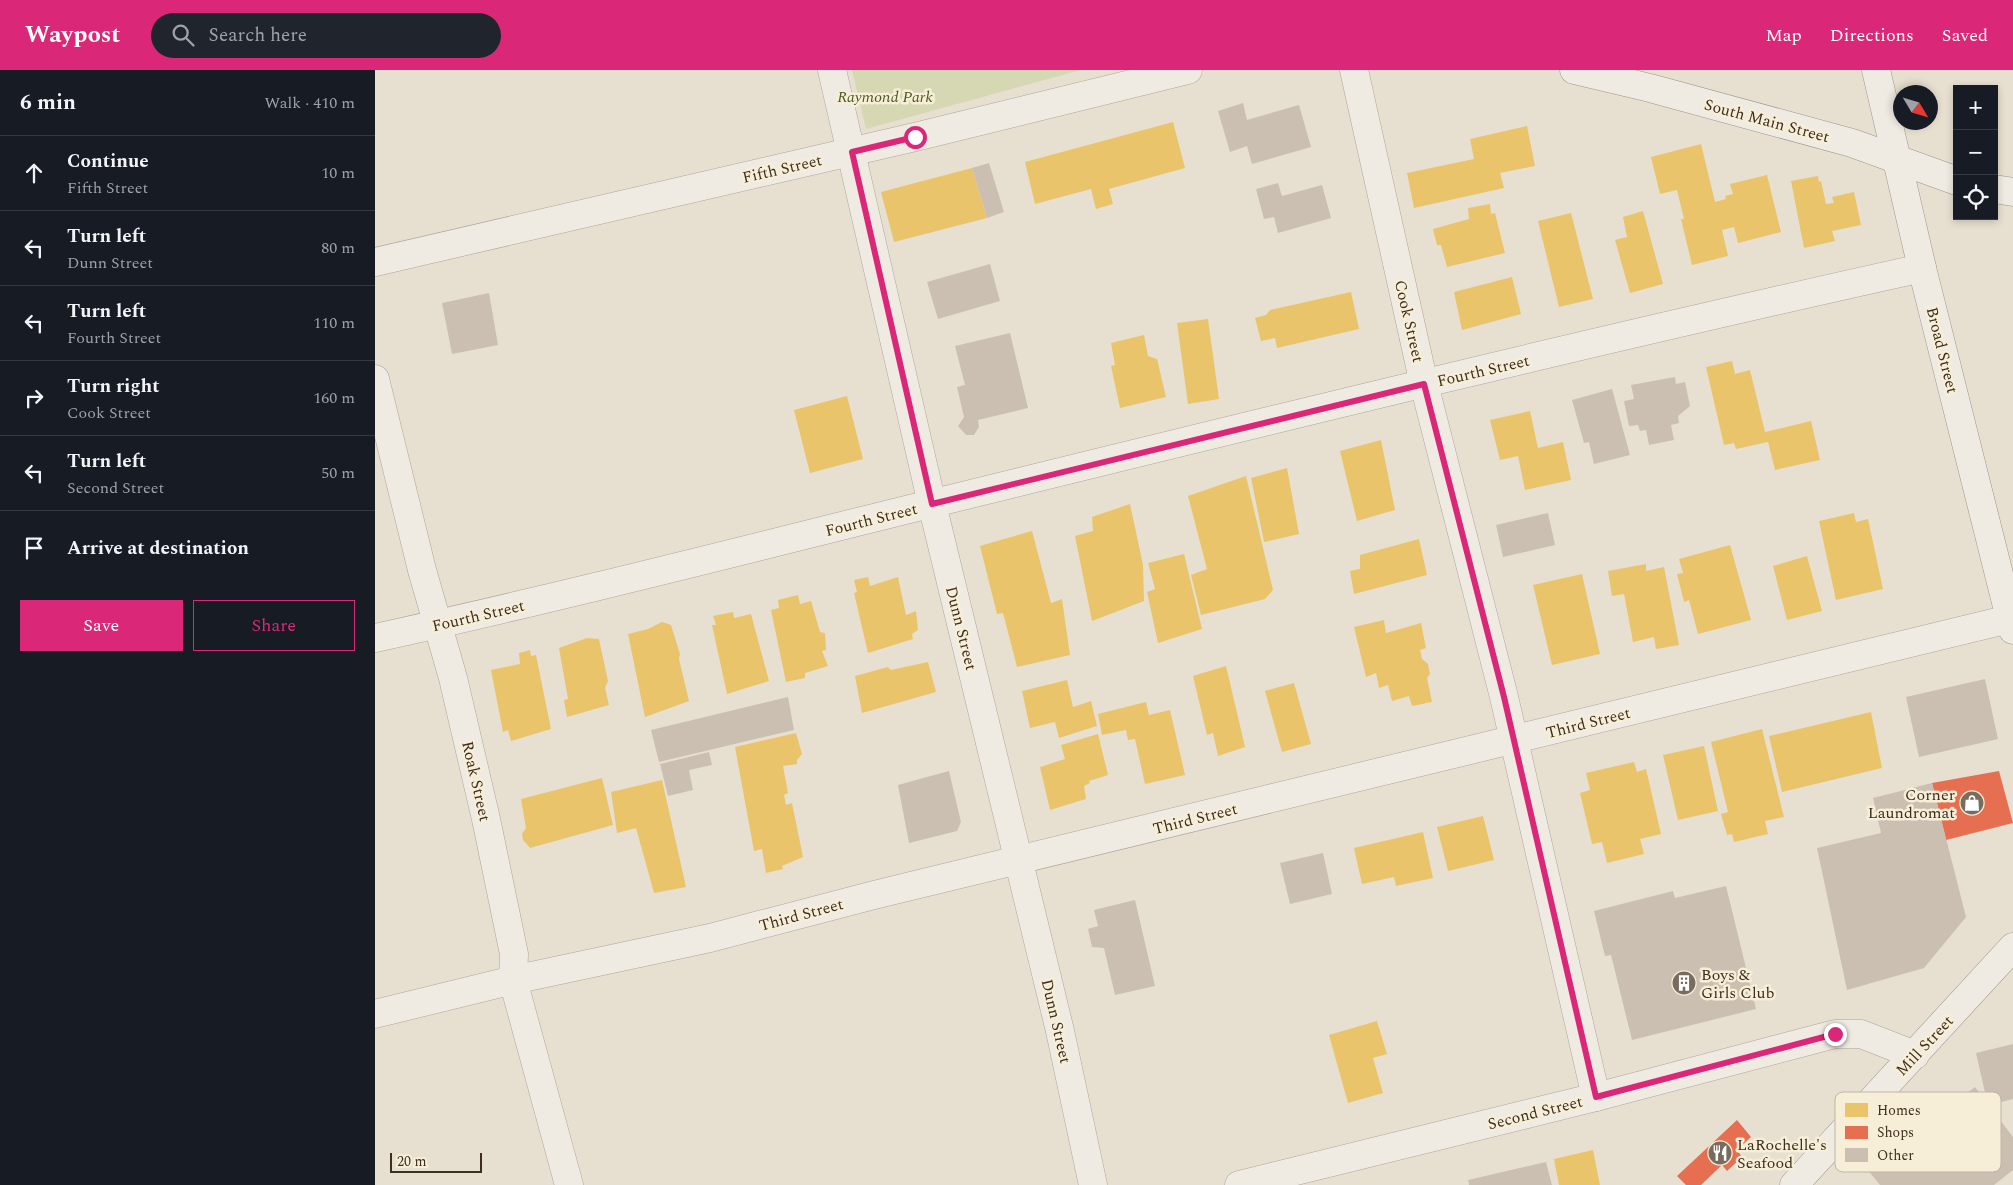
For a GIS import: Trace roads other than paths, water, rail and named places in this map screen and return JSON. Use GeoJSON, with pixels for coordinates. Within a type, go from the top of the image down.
{"type":"FeatureCollection","features":[{"type":"Feature","properties":{"kind":"street","name":"Dunn Street"},"geometry":{"type":"LineString","coordinates":[[832,70],[932,504],[1060,1031],[1093,1185]]}},
{"type":"Feature","properties":{"kind":"street","name":"Fifth Street"},"geometry":{"type":"LineString","coordinates":[[375,262],[852,152],[1188,70]]}},
{"type":"Feature","properties":{"kind":"street","name":"Cook Street"},"geometry":{"type":"LineString","coordinates":[[1354,70],[1424,384],[1504,697],[1596,1097]]}},
{"type":"Feature","properties":{"kind":"street","name":"South Main Street"},"geometry":{"type":"LineString","coordinates":[[1575,70],[1650,88],[1852,143],[1953,180]]}},
{"type":"Feature","properties":{"kind":"street","name":"Broad Street"},"geometry":{"type":"LineString","coordinates":[[1876,70],[1922,268],[2012,622]]}},
{"type":"Feature","properties":{"kind":"street"},"geometry":{"type":"LineString","coordinates":[[1998,190],[2013,192]]}},
{"type":"Feature","properties":{"kind":"street","name":"Fourth Street"},"geometry":{"type":"LineString","coordinates":[[375,638],[548,600],[1424,384],[1794,296],[1922,268]]}},
{"type":"Feature","properties":{"kind":"street","name":"Roak Street"},"geometry":{"type":"LineString","coordinates":[[375,379],[421,570],[453,678],[486,819],[514,954],[513,980],[569,1185]]}},
{"type":"Feature","properties":{"kind":"street","name":"Third Street"},"geometry":{"type":"LineString","coordinates":[[375,1014],[513,980],[710,938],[874,895],[1513,740],[2012,622]]}},
{"type":"Feature","properties":{"kind":"street","name":"Mill Street"},"geometry":{"type":"LineString","coordinates":[[1881,1092],[2013,947]]}},
{"type":"Feature","properties":{"kind":"street","name":"Second Street"},"geometry":{"type":"LineString","coordinates":[[1239,1185],[1596,1097],[1835,1034],[1861,1034],[1915,1055]]}},
{"type":"Feature","properties":{"kind":"street","name":"Mill Street"},"geometry":{"type":"LineString","coordinates":[[1794,1185],[1835,1141]]}},
{"type":"Feature","properties":{"kind":"place","name":"Corner Laundromat"},"geometry":{"type":"Point","coordinates":[1972,803]}},
{"type":"Feature","properties":{"kind":"place","name":"Boys & Girls Club"},"geometry":{"type":"Point","coordinates":[1684,983]}},
{"type":"Feature","properties":{"kind":"place","name":"LaRochelle's Seafood"},"geometry":{"type":"Point","coordinates":[1720,1153]}},
{"type":"Feature","properties":{"kind":"park label","name":"Raymond Park"},"geometry":{"type":"Point","coordinates":[885,96]}}]}
